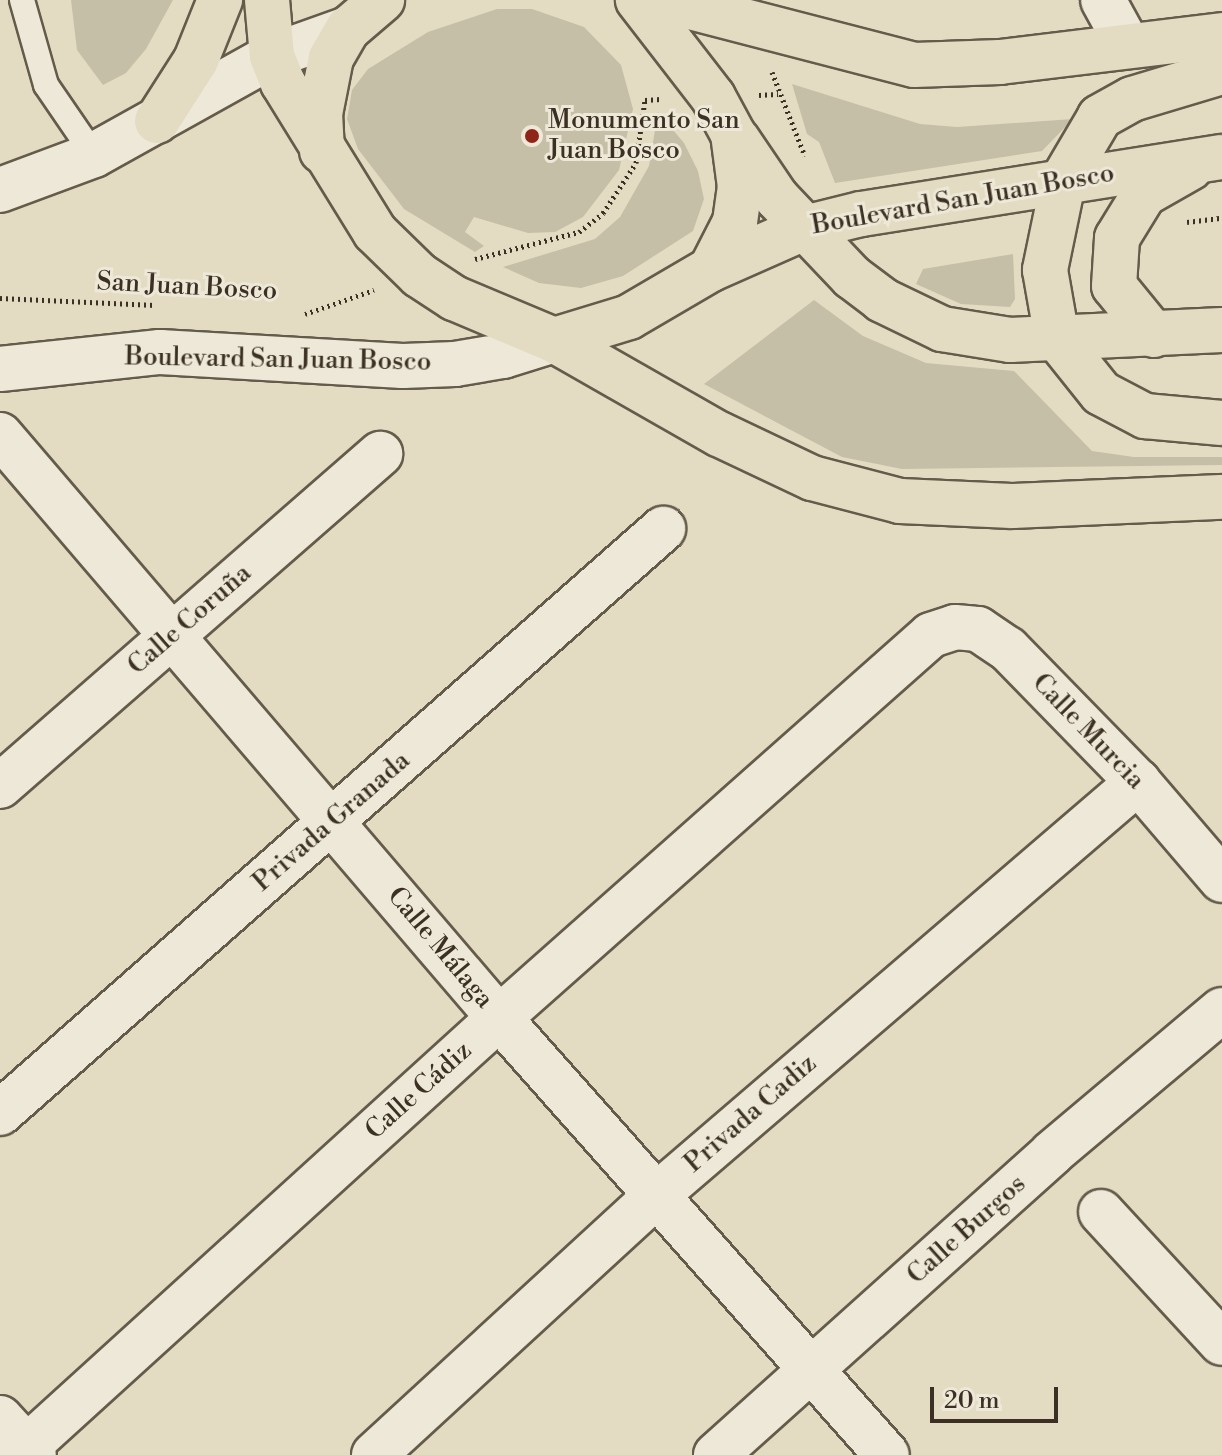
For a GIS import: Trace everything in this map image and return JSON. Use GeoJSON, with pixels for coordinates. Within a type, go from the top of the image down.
{"type":"FeatureCollection","features":[{"type":"Feature","properties":{"kind":"main road"},"geometry":{"type":"LineString","coordinates":[[157,121],[196,60],[220,0]]}},
{"type":"Feature","properties":{"kind":"main road"},"geometry":{"type":"LineString","coordinates":[[267,0],[272,56],[322,151],[375,232],[419,275],[486,314],[554,340],[719,434],[812,478],[900,501],[1012,506],[1222,497]]}},
{"type":"Feature","properties":{"kind":"main road"},"geometry":{"type":"LineString","coordinates":[[322,151],[320,114],[331,58],[348,29],[382,0]]}},
{"type":"Feature","properties":{"kind":"main road"},"geometry":{"type":"LineString","coordinates":[[638,0],[713,97],[733,134],[804,228],[869,290],[942,329],[968,337],[1057,338],[1222,330]]}},
{"type":"Feature","properties":{"kind":"main road"},"geometry":{"type":"LineString","coordinates":[[663,0],[914,65],[1000,62],[1126,42],[1222,35]]}},
{"type":"Feature","properties":{"kind":"main road"},"geometry":{"type":"LineString","coordinates":[[1222,72],[1132,99],[1100,117],[1064,178],[1045,270],[1057,338],[1101,393],[1145,416],[1222,423]]}},
{"type":"Feature","properties":{"kind":"main road"},"geometry":{"type":"LineString","coordinates":[[711,269],[735,222],[740,187],[733,134]]}},
{"type":"Feature","properties":{"kind":"main road"},"geometry":{"type":"LineString","coordinates":[[1154,335],[1114,286],[1117,238],[1144,194],[1214,158]]}},
{"type":"Feature","properties":{"kind":"main road","name":"Boulevard San Juan Bosco"},"geometry":{"type":"LineString","coordinates":[[554,340],[629,317],[711,269],[804,228],[1064,178],[1214,158]]}},
{"type":"Feature","properties":{"kind":"street"},"geometry":{"type":"LineString","coordinates":[[1103,0],[1126,42]]}},
{"type":"Feature","properties":{"kind":"street"},"geometry":{"type":"LineString","coordinates":[[0,190],[94,155],[272,56],[348,29]]}},
{"type":"Feature","properties":{"kind":"street","name":"Boulevard San Juan Bosco"},"geometry":{"type":"LineString","coordinates":[[0,369],[30,362],[160,352],[403,366],[455,364],[503,356],[554,340]]}},
{"type":"Feature","properties":{"kind":"street","name":"Calle Málaga"},"geometry":{"type":"LineString","coordinates":[[0,435],[334,820],[499,1018],[887,1455]]}},
{"type":"Feature","properties":{"kind":"street","name":"Calle Coruña"},"geometry":{"type":"LineString","coordinates":[[0,786],[380,454]]}},
{"type":"Feature","properties":{"kind":"street","name":"Privada Granada"},"geometry":{"type":"LineString","coordinates":[[0,1113],[663,529]]}},
{"type":"Feature","properties":{"kind":"street","name":"Calle Murcia"},"geometry":{"type":"LineString","coordinates":[[931,635],[955,627],[978,629],[1008,649],[1138,782],[1222,880]]}},
{"type":"Feature","properties":{"kind":"street","name":"Calle Cádiz"},"geometry":{"type":"LineString","coordinates":[[20,1444],[931,635]]}},
{"type":"Feature","properties":{"kind":"street","name":"Privada Cadiz"},"geometry":{"type":"LineString","coordinates":[[374,1455],[658,1194],[1138,782]]}},
{"type":"Feature","properties":{"kind":"street","name":"Calle Burgos"},"geometry":{"type":"LineString","coordinates":[[716,1455],[1052,1153],[1222,1010]]}},
{"type":"Feature","properties":{"kind":"street"},"geometry":{"type":"LineString","coordinates":[[1101,1212],[1222,1343]]}},
{"type":"Feature","properties":{"kind":"lane"},"geometry":{"type":"LineString","coordinates":[[29,6],[46,85],[94,155]]}},
{"type":"Feature","properties":{"kind":"path"},"geometry":{"type":"LineString","coordinates":[[778,94],[808,164]]}},
{"type":"Feature","properties":{"kind":"path"},"geometry":{"type":"LineString","coordinates":[[490,256],[579,232],[603,213],[623,189],[636,163],[645,100]]}},
{"type":"Feature","properties":{"kind":"path"},"geometry":{"type":"LineString","coordinates":[[1177,223],[1222,218]]}},
{"type":"Feature","properties":{"kind":"path","name":"San Juan Bosco"},"geometry":{"type":"LineString","coordinates":[[290,313],[330,309],[368,292]]}},
{"type":"Feature","properties":{"kind":"path","name":"San Juan Bosco"},"geometry":{"type":"LineString","coordinates":[[0,298],[166,306]]}},
{"type":"Feature","properties":{"kind":"shaded area"},"geometry":{"type":"Polygon","coordinates":[[[71,0],[173,0],[146,49],[126,73],[103,85],[77,50],[71,0]]]}},
{"type":"Feature","properties":{"kind":"shaded area"},"geometry":{"type":"Polygon","coordinates":[[[497,9],[532,9],[584,27],[621,65],[633,109],[619,170],[583,217],[555,232],[528,233],[474,217],[465,232],[484,246],[475,252],[404,209],[358,149],[347,119],[352,90],[368,69],[428,32],[497,9]]]}},
{"type":"Feature","properties":{"kind":"shaded area"},"geometry":{"type":"Polygon","coordinates":[[[792,84],[920,124],[957,127],[1073,119],[1042,151],[835,183],[819,142],[807,134],[792,84]]]}},
{"type":"Feature","properties":{"kind":"shaded area"},"geometry":{"type":"Polygon","coordinates":[[[658,112],[684,143],[698,171],[704,199],[693,231],[623,276],[581,288],[539,283],[503,267],[595,239],[620,217],[649,166],[658,112]]]}},
{"type":"Feature","properties":{"kind":"shaded area"},"geometry":{"type":"Polygon","coordinates":[[[1013,254],[1015,299],[1010,307],[961,304],[916,284],[923,269],[1013,254]]]}},
{"type":"Feature","properties":{"kind":"shaded area"},"geometry":{"type":"Polygon","coordinates":[[[814,300],[863,336],[926,363],[1014,371],[1092,451],[1134,457],[1222,457],[1222,465],[902,469],[842,457],[704,384],[814,300]]]}},
{"type":"Feature","properties":{"kind":"place","name":"Monumento San Juan Bosco"},"geometry":{"type":"Point","coordinates":[532,136]}}]}
